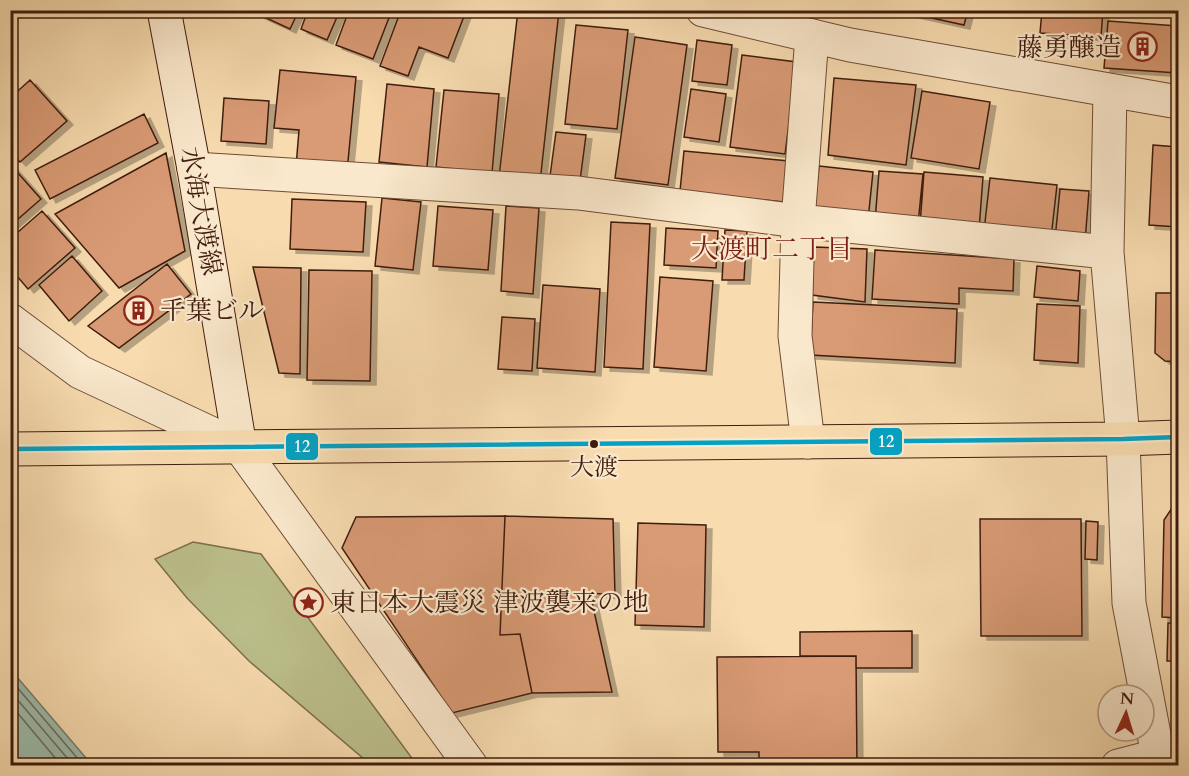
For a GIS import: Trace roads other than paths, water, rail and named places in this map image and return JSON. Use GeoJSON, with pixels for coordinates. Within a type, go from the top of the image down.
{"type":"FeatureCollection","features":[{"type":"Feature","properties":{"kind":"main road"},"geometry":{"type":"LineString","coordinates":[[10,449],[1123,440],[1179,437]]}},
{"type":"Feature","properties":{"kind":"street","name":"水海大渡線"},"geometry":{"type":"LineString","coordinates":[[164,10],[194,169],[240,447]]}},
{"type":"Feature","properties":{"kind":"street"},"geometry":{"type":"LineString","coordinates":[[703,10],[765,18],[812,36],[861,47],[1179,102]]}},
{"type":"Feature","properties":{"kind":"street"},"geometry":{"type":"LineString","coordinates":[[808,442],[795,336],[798,221],[812,36]]}},
{"type":"Feature","properties":{"kind":"street"},"geometry":{"type":"LineString","coordinates":[[1110,91],[1107,252],[1123,440],[1129,603],[1158,761],[1118,765]]}},
{"type":"Feature","properties":{"kind":"street"},"geometry":{"type":"LineString","coordinates":[[194,169],[578,193],[798,221],[1107,252]]}},
{"type":"Feature","properties":{"kind":"street"},"geometry":{"type":"LineString","coordinates":[[10,320],[80,372],[240,447],[471,765]]}},
{"type":"Feature","properties":{"kind":"water"},"geometry":{"type":"Polygon","coordinates":[[[11,670],[92,765],[11,765],[11,670]]]}},
{"type":"Feature","properties":{"kind":"place","name":"藤勇醸造"},"geometry":{"type":"Point","coordinates":[1142,47]}},
{"type":"Feature","properties":{"kind":"place","name":"千葉ビル"},"geometry":{"type":"Point","coordinates":[139,310]}},
{"type":"Feature","properties":{"kind":"place","name":"大渡"},"geometry":{"type":"Point","coordinates":[594,444]}},
{"type":"Feature","properties":{"kind":"place","name":"東日本大震災 津波襲来の地"},"geometry":{"type":"Point","coordinates":[309,602]}},
{"type":"Feature","properties":{"kind":"district","name":"大渡町二丁目"},"geometry":{"type":"Point","coordinates":[772,249]}}]}
